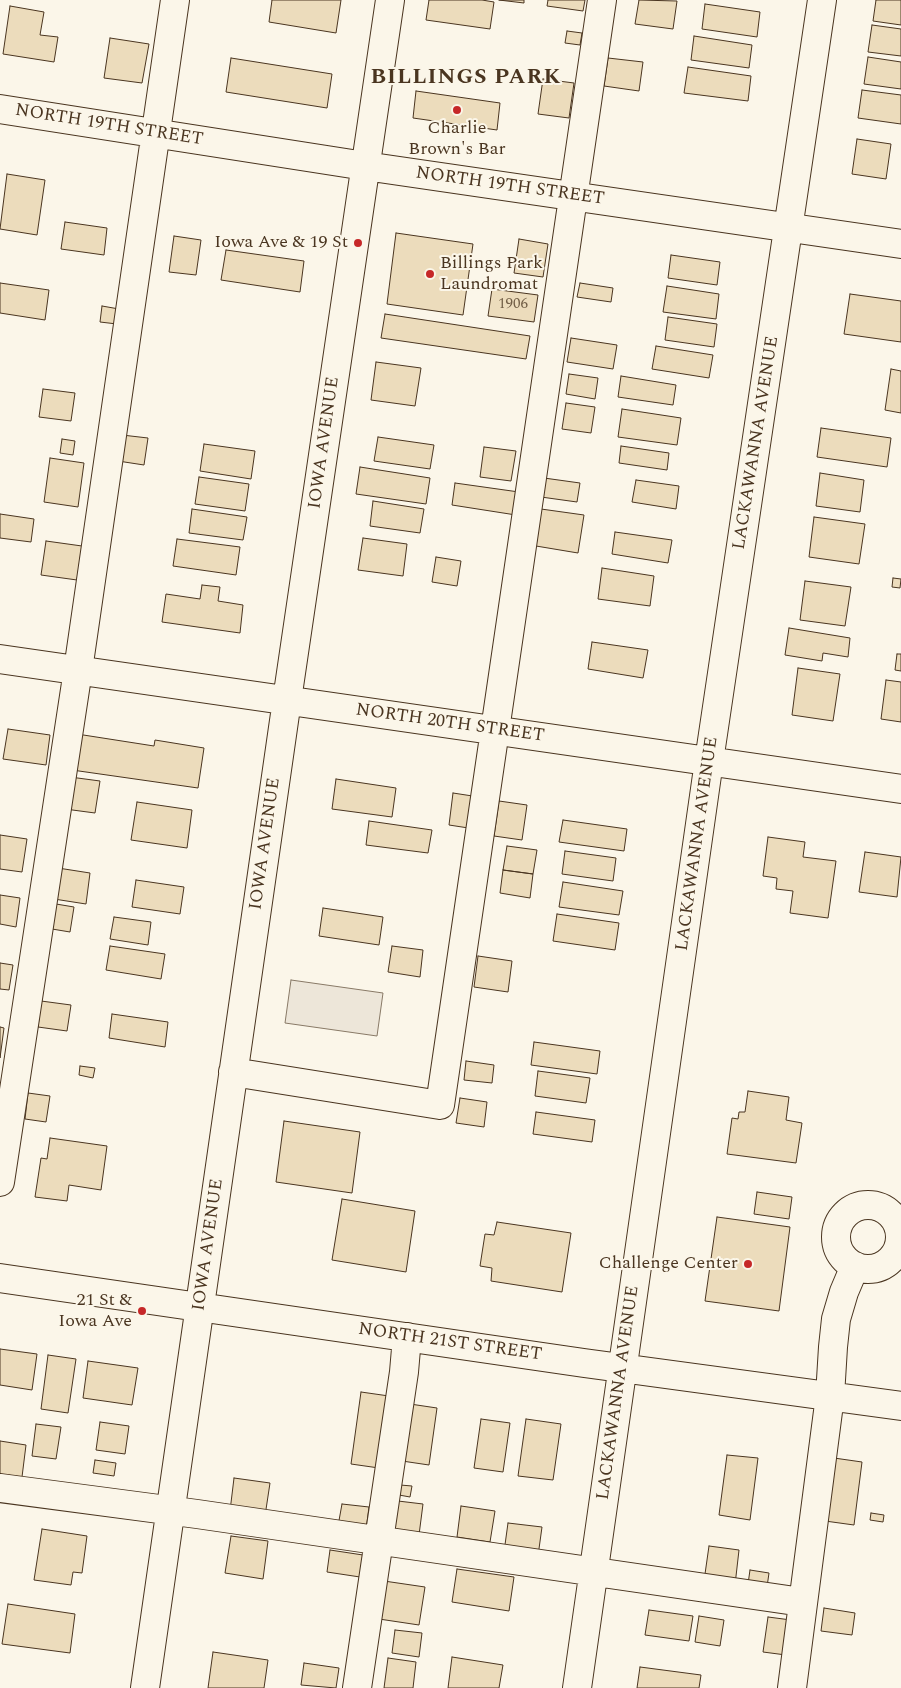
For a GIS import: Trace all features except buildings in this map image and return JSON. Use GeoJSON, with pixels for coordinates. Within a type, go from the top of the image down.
{"type":"FeatureCollection","features":[{"type":"Feature","properties":{"kind":"street"},"geometry":{"type":"LineString","coordinates":[[0,1182],[78,670],[175,0]]}},
{"type":"Feature","properties":{"kind":"street","name":"IOWA AVENUE"},"geometry":{"type":"LineString","coordinates":[[145,1688],[390,0]]}},
{"type":"Feature","properties":{"kind":"street"},"geometry":{"type":"LineString","coordinates":[[233,1072],[440,1105],[602,0]]}},
{"type":"Feature","properties":{"kind":"street","name":"LACKAWANNA AVENUE"},"geometry":{"type":"LineString","coordinates":[[577,1688],[710,761],[822,0]]}},
{"type":"Feature","properties":{"kind":"street","name":"NORTH 19TH STREET"},"geometry":{"type":"LineString","coordinates":[[0,109],[365,166],[901,244]]}},
{"type":"Feature","properties":{"kind":"street","name":"NORTH 20TH STREET"},"geometry":{"type":"LineString","coordinates":[[0,659],[901,789]]}},
{"type":"Feature","properties":{"kind":"street"},"geometry":{"type":"LineString","coordinates":[[792,1688],[830,1396],[836,1319],[844,1292],[855,1266]]}},
{"type":"Feature","properties":{"kind":"street","name":"NORTH 21ST STREET"},"geometry":{"type":"LineString","coordinates":[[0,1278],[622,1368],[901,1406]]}},
{"type":"Feature","properties":{"kind":"street"},"geometry":{"type":"LineString","coordinates":[[357,1688],[404,1372],[407,1337]]}},
{"type":"Feature","properties":{"kind":"street"},"geometry":{"type":"LineString","coordinates":[[0,1488],[170,1510],[802,1602]]}},
{"type":"Feature","properties":{"kind":"shaded area"},"geometry":{"type":"Polygon","coordinates":[[[291,980],[383,993],[377,1036],[285,1023],[291,980]]]}},
{"type":"Feature","properties":{"kind":"place","name":"Charlie Brown's Bar"},"geometry":{"type":"Point","coordinates":[457,110]}},
{"type":"Feature","properties":{"kind":"place","name":"Iowa Ave & 19 St"},"geometry":{"type":"Point","coordinates":[358,243]}},
{"type":"Feature","properties":{"kind":"place","name":"Billings Park Laundromat"},"geometry":{"type":"Point","coordinates":[430,274]}},
{"type":"Feature","properties":{"kind":"place","name":"Challenge Center"},"geometry":{"type":"Point","coordinates":[748,1264]}},
{"type":"Feature","properties":{"kind":"place","name":"21 St & Iowa Ave"},"geometry":{"type":"Point","coordinates":[142,1311]}},
{"type":"Feature","properties":{"kind":"district","name":"BILLINGS PARK"},"geometry":{"type":"Point","coordinates":[466,79]}}]}
